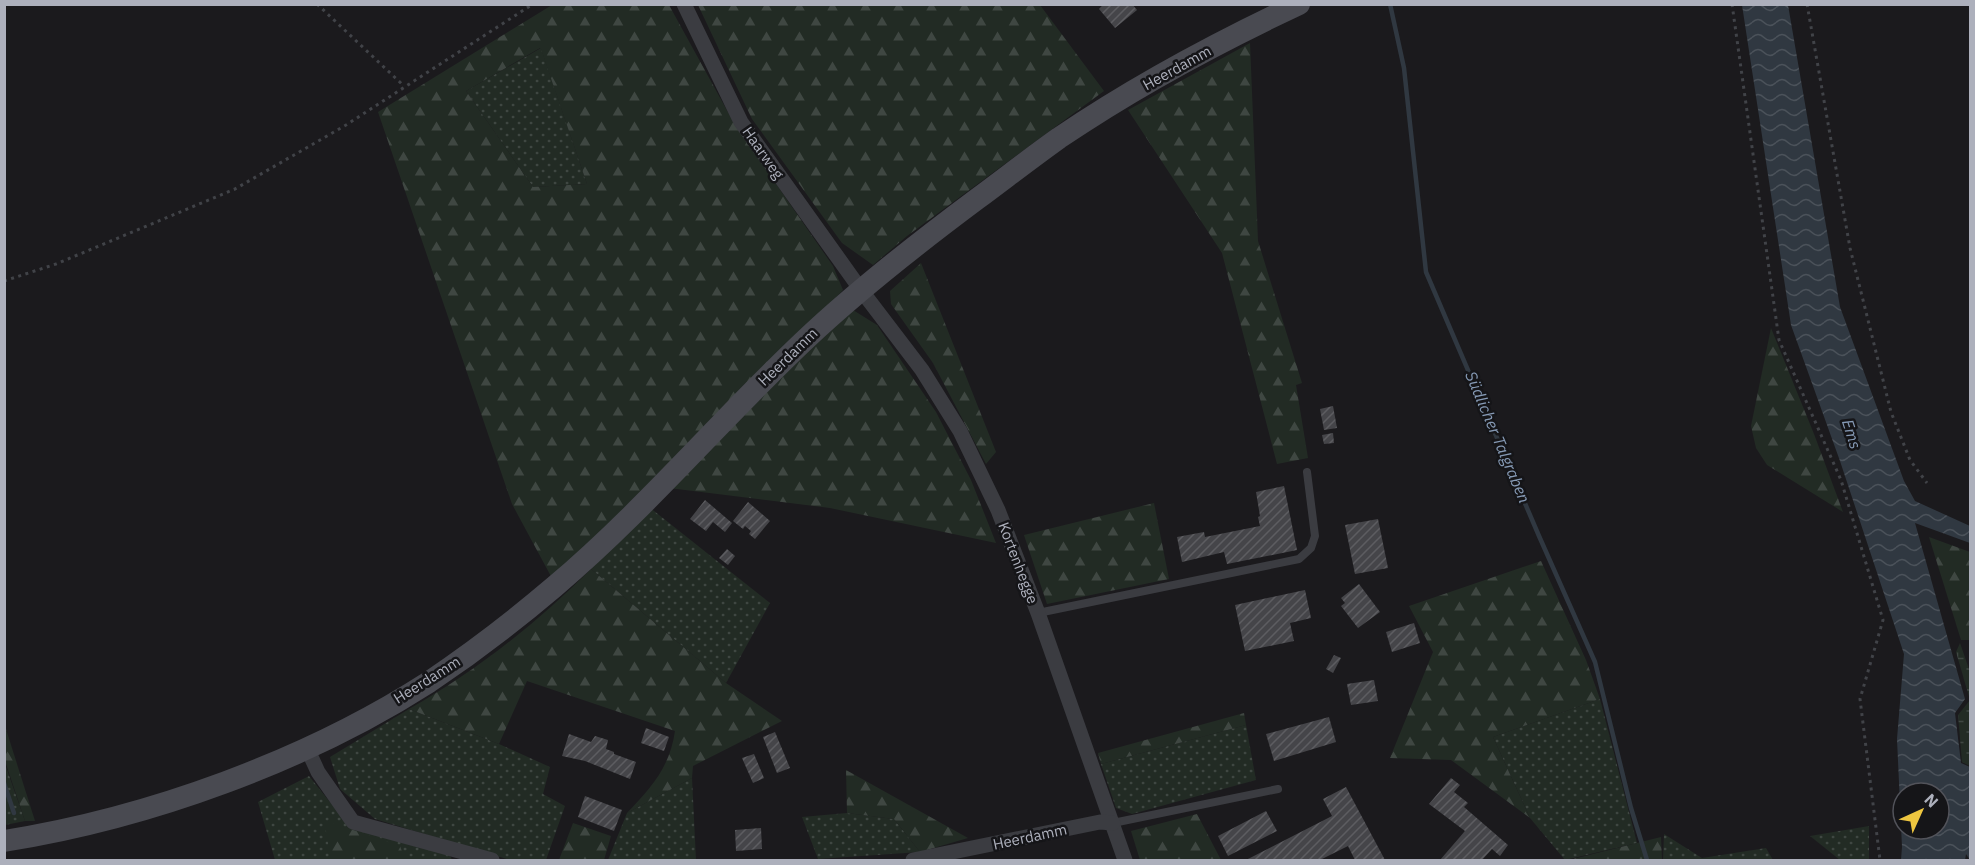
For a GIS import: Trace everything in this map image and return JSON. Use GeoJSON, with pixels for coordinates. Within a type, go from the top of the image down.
{"type":"FeatureCollection","features":[{"type":"Feature","properties":{"kind":"street","name":"Haarweg"},"geometry":{"type":"LineString","coordinates":[[684,4],[741,122],[861,290]]}},
{"type":"Feature","properties":{"kind":"street","name":"Heerdamm"},"geometry":{"type":"LineString","coordinates":[[4,841],[84,826],[197,793],[347,729],[427,682],[483,644],[555,586],[610,535],[807,338],[915,245],[1057,139],[1268,14],[1299,4]]}},
{"type":"Feature","properties":{"kind":"street","name":"Kortenhegge"},"geometry":{"type":"LineString","coordinates":[[861,290],[922,370],[960,431],[998,510],[1038,614],[1125,861]]}},
{"type":"Feature","properties":{"kind":"street"},"geometry":{"type":"LineString","coordinates":[[307,748],[318,772],[353,822],[456,856],[492,861]]}},
{"type":"Feature","properties":{"kind":"street","name":"Heerdamm"},"geometry":{"type":"LineString","coordinates":[[913,861],[1100,822],[1113,824]]}},
{"type":"Feature","properties":{"kind":"lane"},"geometry":{"type":"LineString","coordinates":[[1038,614],[1299,559],[1311,548],[1315,536],[1307,472]]}},
{"type":"Feature","properties":{"kind":"lane"},"geometry":{"type":"LineString","coordinates":[[1113,824],[1278,789]]}},
{"type":"Feature","properties":{"kind":"path"},"geometry":{"type":"LineString","coordinates":[[317,4],[404,86]]}},
{"type":"Feature","properties":{"kind":"path"},"geometry":{"type":"LineString","coordinates":[[4,281],[56,264],[235,189],[346,125],[533,4]]}},
{"type":"Feature","properties":{"kind":"path"},"geometry":{"type":"LineString","coordinates":[[1732,4],[1779,340],[1841,480],[1883,620],[1860,699],[1880,861]]}},
{"type":"Feature","properties":{"kind":"path"},"geometry":{"type":"LineString","coordinates":[[1807,4],[1855,270],[1891,412],[1910,460],[1927,483]]}},
{"type":"Feature","properties":{"kind":"green space"},"geometry":{"type":"Polygon","coordinates":[[[552,5],[669,5],[735,125],[833,266],[843,290],[553,580],[512,504],[378,112],[552,5]],[[541,49],[466,91],[533,187],[587,184],[541,49]]]}},
{"type":"Feature","properties":{"kind":"green space"},"geometry":{"type":"Polygon","coordinates":[[[698,5],[1040,5],[1104,91],[907,236],[873,265],[842,243],[752,119],[698,5]]]}},
{"type":"Feature","properties":{"kind":"green space"},"geometry":{"type":"Polygon","coordinates":[[[1250,43],[1258,241],[1302,383],[1296,385],[1308,458],[1277,464],[1222,253],[1128,110],[1250,43]]]}},
{"type":"Feature","properties":{"kind":"green space"},"geometry":{"type":"Polygon","coordinates":[[[541,48],[587,184],[533,187],[466,91],[541,48]]]}},
{"type":"Feature","properties":{"kind":"green space"},"geometry":{"type":"Polygon","coordinates":[[[921,263],[996,452],[986,464],[933,363],[891,304],[890,291],[921,263]]]}},
{"type":"Feature","properties":{"kind":"green space"},"geometry":{"type":"Polygon","coordinates":[[[853,310],[877,325],[936,412],[971,480],[996,543],[830,508],[669,488],[815,343],[853,310]]]}},
{"type":"Feature","properties":{"kind":"green space"},"geometry":{"type":"Polygon","coordinates":[[[1771,328],[1843,512],[1767,465],[1756,448],[1751,426],[1771,328]]]}},
{"type":"Feature","properties":{"kind":"green space"},"geometry":{"type":"Polygon","coordinates":[[[1154,503],[1169,579],[1047,604],[1024,535],[1154,503]]]}},
{"type":"Feature","properties":{"kind":"green space"},"geometry":{"type":"Polygon","coordinates":[[[649,507],[770,603],[726,683],[591,569],[649,507]]]}},
{"type":"Feature","properties":{"kind":"green space"},"geometry":{"type":"Polygon","coordinates":[[[1929,537],[1970,552],[1970,640],[1961,640],[1929,537]]]}},
{"type":"Feature","properties":{"kind":"green space"},"geometry":{"type":"Polygon","coordinates":[[[1541,561],[1586,660],[1600,699],[1493,737],[1530,818],[1451,760],[1390,758],[1433,652],[1409,606],[1541,561]]]}},
{"type":"Feature","properties":{"kind":"green space"},"geometry":{"type":"Polygon","coordinates":[[[591,569],[726,683],[782,721],[693,766],[692,778],[627,813],[644,795],[664,766],[675,731],[527,681],[499,744],[409,709],[458,679],[505,645],[591,569]]]}},
{"type":"Feature","properties":{"kind":"green space"},"geometry":{"type":"Polygon","coordinates":[[[1960,643],[1970,672],[1970,700],[1956,652],[1960,643]]]}},
{"type":"Feature","properties":{"kind":"green space"},"geometry":{"type":"Polygon","coordinates":[[[1600,699],[1637,843],[1565,860],[1530,818],[1493,737],[1600,699]]]}},
{"type":"Feature","properties":{"kind":"green space"},"geometry":{"type":"Polygon","coordinates":[[[1970,700],[1970,766],[1962,762],[1958,715],[1970,700]]]}},
{"type":"Feature","properties":{"kind":"green space"},"geometry":{"type":"Polygon","coordinates":[[[409,709],[499,744],[550,767],[543,794],[565,806],[546,860],[510,860],[375,819],[340,789],[330,757],[409,709]]]}},
{"type":"Feature","properties":{"kind":"green space"},"geometry":{"type":"Polygon","coordinates":[[[1244,713],[1246,725],[1101,764],[1098,753],[1244,713]]]}},
{"type":"Feature","properties":{"kind":"green space"},"geometry":{"type":"Polygon","coordinates":[[[1246,725],[1256,780],[1132,814],[1116,808],[1101,764],[1246,725]]]}},
{"type":"Feature","properties":{"kind":"green space"},"geometry":{"type":"Polygon","coordinates":[[[4,726],[35,821],[25,821],[5,761],[4,726]]]}},
{"type":"Feature","properties":{"kind":"green space"},"geometry":{"type":"Polygon","coordinates":[[[4,761],[25,821],[5,825],[4,824],[4,761]]]}},
{"type":"Feature","properties":{"kind":"green space"},"geometry":{"type":"Polygon","coordinates":[[[846,770],[968,838],[920,852],[894,819],[847,813],[846,770]]]}},
{"type":"Feature","properties":{"kind":"green space"},"geometry":{"type":"Polygon","coordinates":[[[309,776],[350,827],[450,855],[452,860],[275,860],[258,802],[309,776]]]}},
{"type":"Feature","properties":{"kind":"green space"},"geometry":{"type":"Polygon","coordinates":[[[692,778],[696,860],[608,860],[627,813],[692,778]]]}},
{"type":"Feature","properties":{"kind":"green space"},"geometry":{"type":"Polygon","coordinates":[[[847,813],[894,819],[920,852],[818,859],[802,817],[847,813]]]}},
{"type":"Feature","properties":{"kind":"green space"},"geometry":{"type":"Polygon","coordinates":[[[1197,814],[1221,860],[1140,860],[1131,831],[1197,814]]]}},
{"type":"Feature","properties":{"kind":"green space"},"geometry":{"type":"Polygon","coordinates":[[[324,820],[400,846],[405,860],[331,860],[324,820]]]}},
{"type":"Feature","properties":{"kind":"green space"},"geometry":{"type":"Polygon","coordinates":[[[573,823],[611,836],[604,860],[559,860],[573,823]]]}},
{"type":"Feature","properties":{"kind":"green space"},"geometry":{"type":"Polygon","coordinates":[[[1869,826],[1869,860],[1840,860],[1810,836],[1869,826]]]}},
{"type":"Feature","properties":{"kind":"green space"},"geometry":{"type":"Polygon","coordinates":[[[1664,834],[1702,858],[1766,848],[1773,860],[1663,860],[1664,834]]]}},
{"type":"Feature","properties":{"kind":"green space"},"geometry":{"type":"Polygon","coordinates":[[[1661,837],[1662,860],[1569,860],[1661,837]]]}},
{"type":"Feature","properties":{"kind":"water","name":"Ems"},"geometry":{"type":"Polygon","coordinates":[[[1742,5],[1788,5],[1840,307],[1904,481],[1915,501],[1970,526],[1970,543],[1915,523],[1965,699],[1955,713],[1961,763],[1970,767],[1970,860],[1966,854],[1965,860],[1901,860],[1902,841],[1951,841],[1951,781],[1899,781],[1897,739],[1904,654],[1840,461],[1791,325],[1742,5]]]}},
{"type":"Feature","properties":{"kind":"building"},"geometry":{"type":"Polygon","coordinates":[[[1104,4],[1132,4],[1137,10],[1115,28],[1099,9],[1104,4]]]}},
{"type":"Feature","properties":{"kind":"building"},"geometry":{"type":"Polygon","coordinates":[[[1333,406],[1337,428],[1324,430],[1320,409],[1333,406]]]}},
{"type":"Feature","properties":{"kind":"building"},"geometry":{"type":"Polygon","coordinates":[[[1333,433],[1334,443],[1324,444],[1322,435],[1333,433]]]}},
{"type":"Feature","properties":{"kind":"building"},"geometry":{"type":"Polygon","coordinates":[[[1284,486],[1297,550],[1227,564],[1224,552],[1182,562],[1177,537],[1204,532],[1205,537],[1260,526],[1256,492],[1284,486]]]}},
{"type":"Feature","properties":{"kind":"building"},"geometry":{"type":"Polygon","coordinates":[[[705,500],[732,523],[725,532],[713,522],[706,531],[690,519],[705,500]]]}},
{"type":"Feature","properties":{"kind":"building"},"geometry":{"type":"Polygon","coordinates":[[[748,502],[770,521],[755,539],[745,526],[743,529],[733,521],[748,502]]]}},
{"type":"Feature","properties":{"kind":"building"},"geometry":{"type":"Polygon","coordinates":[[[1378,519],[1388,568],[1355,574],[1345,525],[1378,519]]]}},
{"type":"Feature","properties":{"kind":"building"},"geometry":{"type":"Polygon","coordinates":[[[727,549],[735,556],[728,565],[719,558],[727,549]]]}},
{"type":"Feature","properties":{"kind":"building"},"geometry":{"type":"Polygon","coordinates":[[[1359,584],[1380,612],[1358,628],[1341,606],[1345,603],[1341,598],[1359,584]]]}},
{"type":"Feature","properties":{"kind":"building"},"geometry":{"type":"Polygon","coordinates":[[[1305,590],[1311,618],[1290,623],[1294,641],[1245,651],[1235,605],[1305,590]]]}},
{"type":"Feature","properties":{"kind":"building"},"geometry":{"type":"Polygon","coordinates":[[[1414,623],[1420,643],[1392,652],[1386,632],[1414,623]]]}},
{"type":"Feature","properties":{"kind":"building"},"geometry":{"type":"Polygon","coordinates":[[[1334,655],[1341,658],[1333,673],[1326,669],[1334,655]]]}},
{"type":"Feature","properties":{"kind":"building"},"geometry":{"type":"Polygon","coordinates":[[[1374,680],[1378,701],[1351,705],[1347,684],[1374,680]]]}},
{"type":"Feature","properties":{"kind":"building"},"geometry":{"type":"Polygon","coordinates":[[[1329,717],[1336,742],[1274,761],[1266,734],[1329,717]]]}},
{"type":"Feature","properties":{"kind":"building"},"geometry":{"type":"Polygon","coordinates":[[[646,728],[669,737],[664,751],[641,743],[646,728]]]}},
{"type":"Feature","properties":{"kind":"building"},"geometry":{"type":"Polygon","coordinates":[[[775,732],[790,768],[777,773],[763,737],[775,732]]]}},
{"type":"Feature","properties":{"kind":"building"},"geometry":{"type":"Polygon","coordinates":[[[569,734],[591,742],[595,736],[608,740],[606,749],[636,762],[630,779],[585,761],[562,756],[569,734]]]}},
{"type":"Feature","properties":{"kind":"building"},"geometry":{"type":"Polygon","coordinates":[[[754,754],[764,778],[753,783],[742,758],[754,754]]]}},
{"type":"Feature","properties":{"kind":"building"},"geometry":{"type":"Polygon","coordinates":[[[1451,778],[1460,785],[1454,792],[1468,803],[1464,807],[1508,845],[1500,856],[1492,849],[1482,860],[1440,860],[1465,831],[1429,804],[1451,778]]]}},
{"type":"Feature","properties":{"kind":"building"},"geometry":{"type":"Polygon","coordinates":[[[1346,787],[1385,860],[1355,860],[1348,846],[1320,860],[1246,860],[1332,816],[1323,799],[1346,787]]]}},
{"type":"Feature","properties":{"kind":"building"},"geometry":{"type":"Polygon","coordinates":[[[585,796],[622,810],[614,831],[578,817],[585,796]]]}},
{"type":"Feature","properties":{"kind":"building"},"geometry":{"type":"Polygon","coordinates":[[[1266,811],[1277,831],[1228,856],[1218,836],[1266,811]]]}},
{"type":"Feature","properties":{"kind":"building"},"geometry":{"type":"Polygon","coordinates":[[[761,828],[762,849],[736,851],[735,830],[761,828]]]}},
{"type":"Feature","properties":{"kind":"waterway","name":"Südlicher Talgraben"},"geometry":{"type":"LineString","coordinates":[[1390,4],[1404,68],[1426,272],[1595,662],[1631,808],[1647,860]]}},
{"type":"Feature","properties":{"kind":"waterway"},"geometry":{"type":"LineString","coordinates":[[4,783],[14,813]]}}]}
